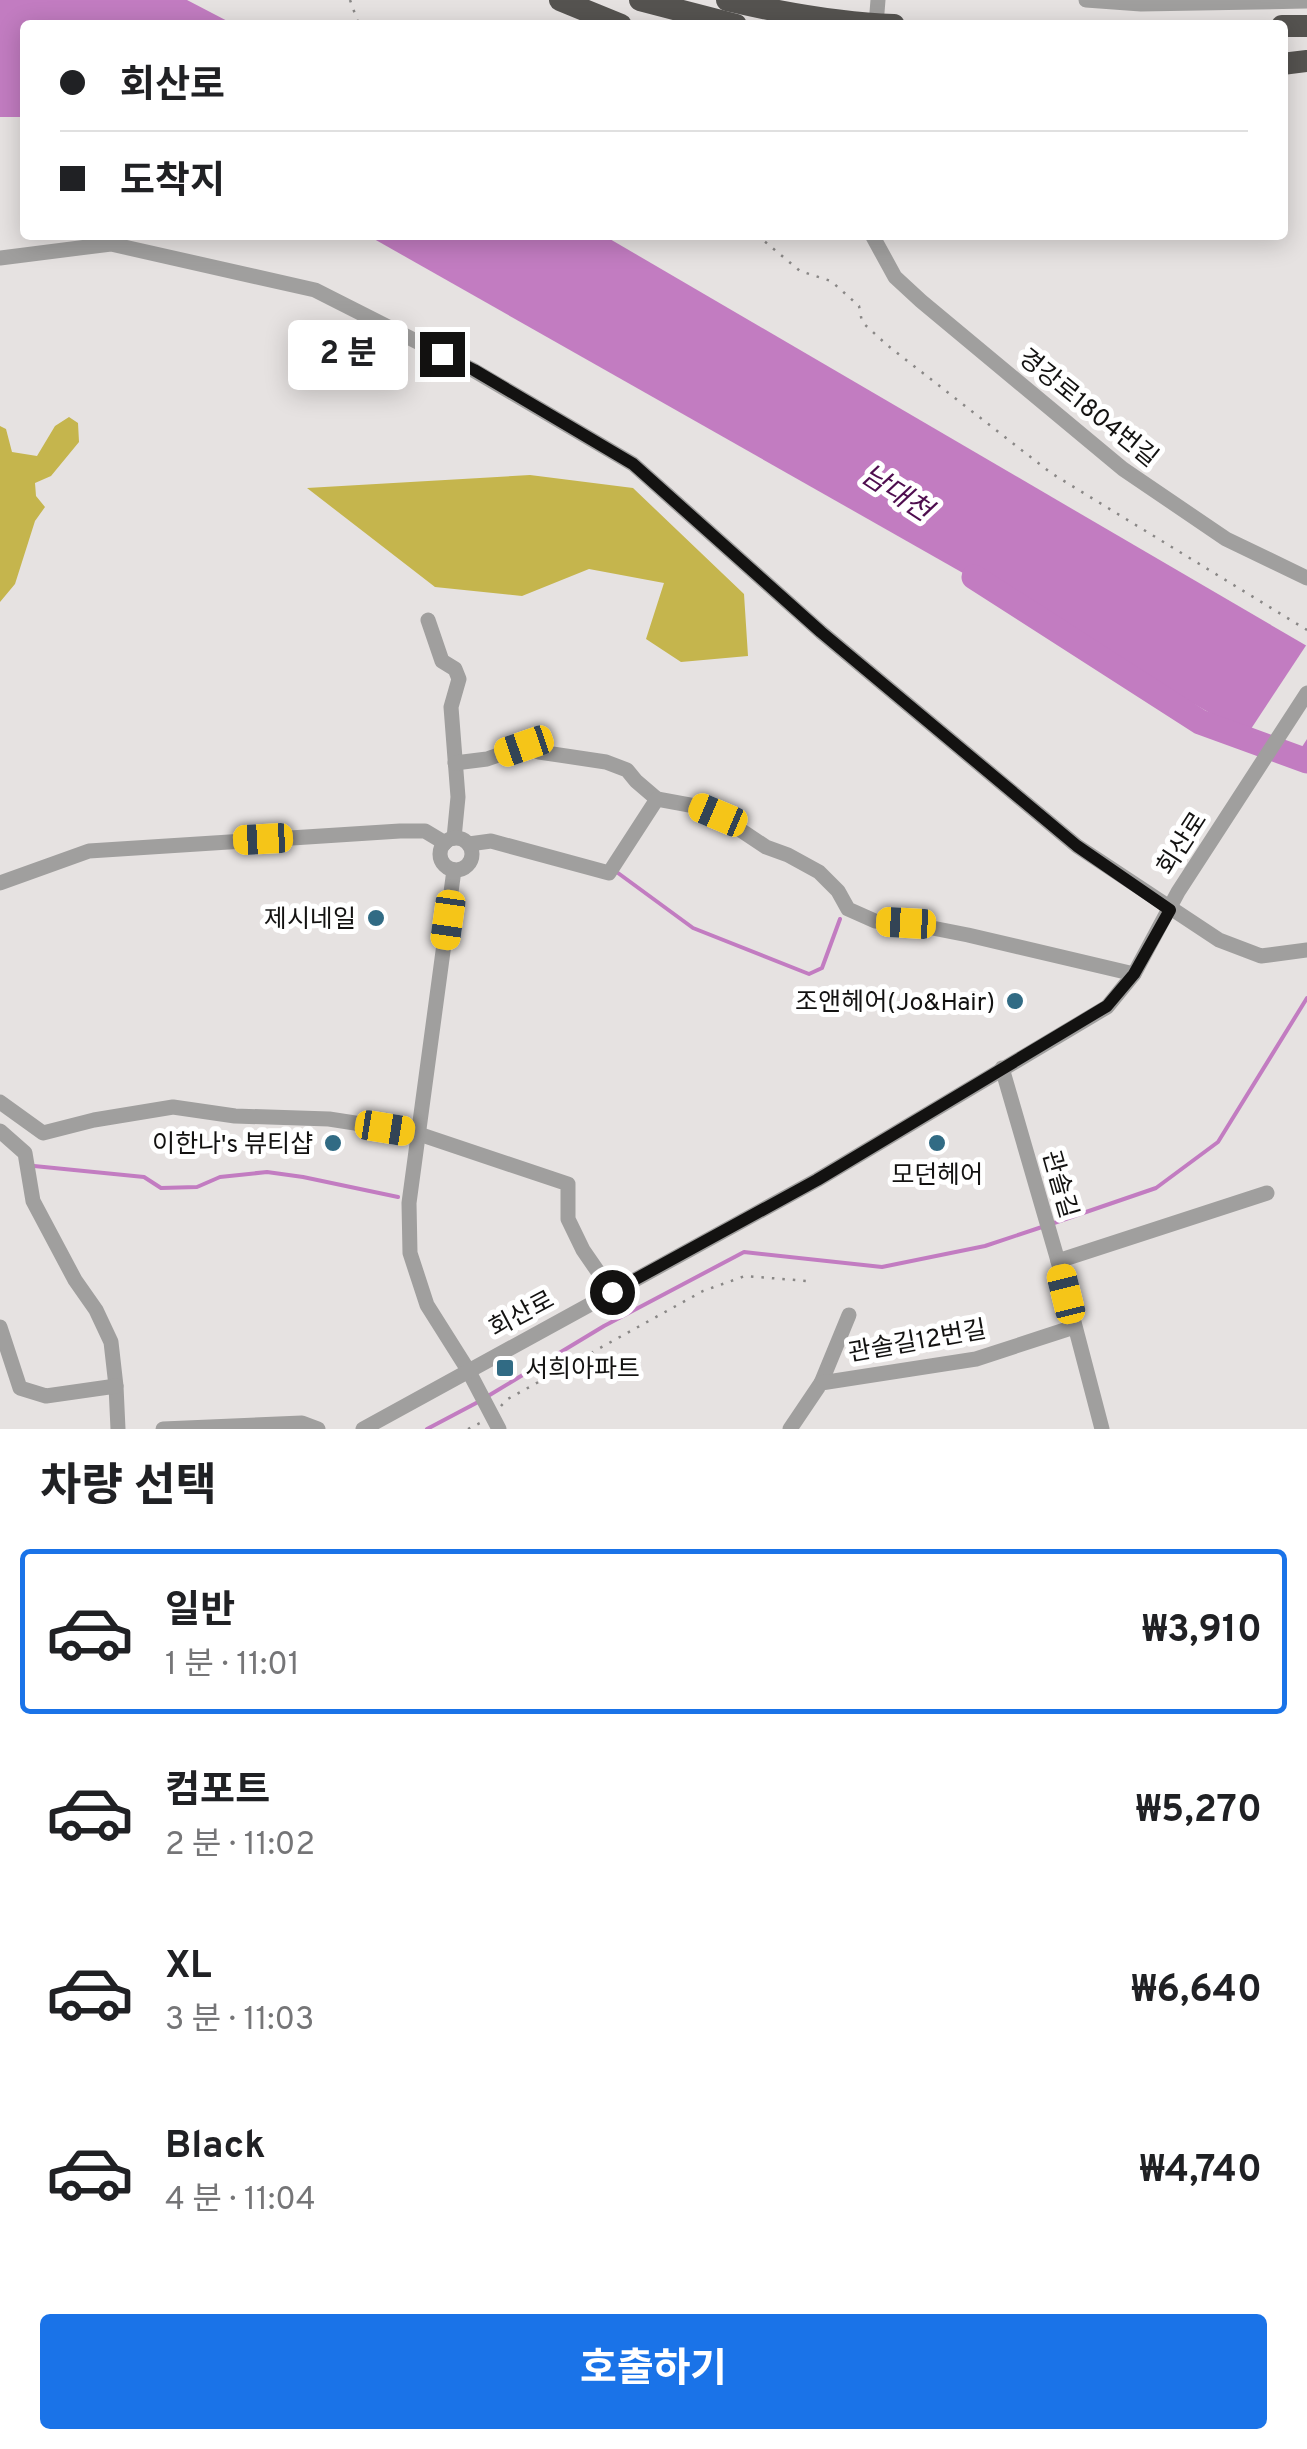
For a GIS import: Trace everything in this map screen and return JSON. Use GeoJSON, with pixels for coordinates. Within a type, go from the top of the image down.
{"type":"FeatureCollection","features":[{"type":"Feature","properties":{"kind":"highway"},"geometry":{"type":"LineString","coordinates":[[560,0],[609,20]]}},
{"type":"Feature","properties":{"kind":"highway"},"geometry":{"type":"LineString","coordinates":[[640,0],[717,20]]}},
{"type":"Feature","properties":{"kind":"highway"},"geometry":{"type":"LineString","coordinates":[[726,0],[831,20]]}},
{"type":"Feature","properties":{"kind":"street"},"geometry":{"type":"LineString","coordinates":[[1086,0],[1142,4],[1307,1]]}},
{"type":"Feature","properties":{"kind":"street","name":"경강로1804번길"},"geometry":{"type":"LineString","coordinates":[[875,240],[895,277],[920,301],[1123,470],[1226,539],[1307,578]]}},
{"type":"Feature","properties":{"kind":"street"},"geometry":{"type":"LineString","coordinates":[[0,258],[112,244],[315,290],[474,370],[633,464],[821,632],[1077,846],[1219,940],[1261,956],[1307,950]]}},
{"type":"Feature","properties":{"kind":"street"},"geometry":{"type":"LineString","coordinates":[[428,620],[442,661],[455,669],[458,679],[451,707],[458,796],[456,842]]}},
{"type":"Feature","properties":{"kind":"street","name":"회산로"},"geometry":{"type":"LineString","coordinates":[[363,1429],[817,1180],[1107,1006],[1134,974],[1178,892],[1307,693]]}},
{"type":"Feature","properties":{"kind":"street"},"geometry":{"type":"LineString","coordinates":[[455,762],[487,759],[524,746],[539,752],[606,762],[627,770],[657,799],[718,815],[766,847],[819,872],[848,909],[874,921],[968,935],[1134,974]]}},
{"type":"Feature","properties":{"kind":"street"},"geometry":{"type":"LineString","coordinates":[[0,883],[89,850],[400,831],[425,831],[456,842],[472,855],[468,865],[454,870],[442,862],[440,852],[456,842],[491,841],[609,873],[657,799]]}},
{"type":"Feature","properties":{"kind":"street"},"geometry":{"type":"LineString","coordinates":[[454,870],[409,1204],[410,1253],[427,1305],[493,1418]]}},
{"type":"Feature","properties":{"kind":"street","name":"관솔길"},"geometry":{"type":"LineString","coordinates":[[1002,1068],[1102,1429]]}},
{"type":"Feature","properties":{"kind":"street"},"geometry":{"type":"LineString","coordinates":[[0,1102],[43,1133],[173,1106],[234,1116],[330,1119],[420,1134],[568,1184],[568,1219],[583,1250],[612,1292]]}},
{"type":"Feature","properties":{"kind":"street"},"geometry":{"type":"LineString","coordinates":[[0,1130],[25,1153],[33,1202],[75,1280],[96,1310],[110,1342],[118,1429]]}},
{"type":"Feature","properties":{"kind":"street"},"geometry":{"type":"LineString","coordinates":[[1058,1261],[1267,1193]]}},
{"type":"Feature","properties":{"kind":"street"},"geometry":{"type":"LineString","coordinates":[[821,1383],[849,1314]]}},
{"type":"Feature","properties":{"kind":"street"},"geometry":{"type":"LineString","coordinates":[[0,1327],[20,1388],[46,1396],[116,1386]]}},
{"type":"Feature","properties":{"kind":"street","name":"관솔길12번길"},"geometry":{"type":"LineString","coordinates":[[790,1429],[821,1383],[976,1358],[1074,1328]]}},
{"type":"Feature","properties":{"kind":"street"},"geometry":{"type":"LineString","coordinates":[[163,1429],[302,1423],[318,1429]]}},
{"type":"Feature","properties":{"kind":"path"},"geometry":{"type":"LineString","coordinates":[[763,240],[800,271],[832,281],[859,306],[862,322],[887,345],[1051,473],[1307,630]]}},
{"type":"Feature","properties":{"kind":"path"},"geometry":{"type":"LineString","coordinates":[[468,1429],[493,1418],[506,1400],[704,1290],[746,1276],[808,1280]]}},
{"type":"Feature","properties":{"kind":"shaded area"},"geometry":{"type":"Polygon","coordinates":[[[69,417],[78,423],[79,442],[51,476],[35,483],[36,496],[45,507],[35,521],[15,584],[0,602],[0,426],[6,429],[12,452],[37,456],[55,426],[69,417]]]}},
{"type":"Feature","properties":{"kind":"shaded area"},"geometry":{"type":"Polygon","coordinates":[[[530,475],[633,488],[744,594],[748,656],[681,662],[646,639],[664,583],[589,569],[522,596],[435,587],[307,488],[530,475]]]}},
{"type":"Feature","properties":{"kind":"water"},"geometry":{"type":"Polygon","coordinates":[[[0,0],[187,0],[225,20],[20,20],[20,117],[0,117],[0,0]]]}},
{"type":"Feature","properties":{"kind":"water"},"geometry":{"type":"Polygon","coordinates":[[[376,240],[612,240],[1307,646],[1307,768],[376,240]]]}},
{"type":"Feature","properties":{"kind":"pier"},"geometry":{"type":"Polygon","coordinates":[[[1307,644],[1307,739],[1291,764],[1245,738],[1307,644]]]}},
{"type":"Feature","properties":{"kind":"waterway","name":"남대천"},"geometry":{"type":"LineString","coordinates":[[974,577],[1200,722],[1307,761]]}},
{"type":"Feature","properties":{"kind":"waterway"},"geometry":{"type":"LineString","coordinates":[[618,873],[693,928],[809,974],[822,968],[840,919]]}},
{"type":"Feature","properties":{"kind":"waterway"},"geometry":{"type":"LineString","coordinates":[[1054,1223],[1156,1188],[1218,1142],[1307,998]]}},
{"type":"Feature","properties":{"kind":"waterway"},"geometry":{"type":"LineString","coordinates":[[34,1166],[144,1177],[161,1188],[197,1187],[220,1177],[267,1172],[398,1197]]}},
{"type":"Feature","properties":{"kind":"waterway"},"geometry":{"type":"LineString","coordinates":[[488,1396],[604,1326],[744,1252],[882,1267],[985,1246],[1045,1226]]}},
{"type":"Feature","properties":{"kind":"waterway"},"geometry":{"type":"LineString","coordinates":[[427,1429],[480,1401]]}},
{"type":"Feature","properties":{"kind":"place","name":"제시네일"},"geometry":{"type":"Point","coordinates":[376,918]}},
{"type":"Feature","properties":{"kind":"place","name":"조앤헤어(Jo&Hair)"},"geometry":{"type":"Point","coordinates":[1015,1001]}},
{"type":"Feature","properties":{"kind":"place","name":"이한나's 뷰티샵"},"geometry":{"type":"Point","coordinates":[333,1143]}},
{"type":"Feature","properties":{"kind":"place","name":"모던헤어"},"geometry":{"type":"Point","coordinates":[937,1143]}},
{"type":"Feature","properties":{"kind":"place","name":"서희아파트"},"geometry":{"type":"Point","coordinates":[505,1368]}},
{"type":"Feature","properties":{"kind":"route"},"geometry":{"type":"LineString","coordinates":[[442,354],[633,464],[821,632],[1077,846],[1170,910],[1134,974],[1107,1006],[817,1180],[612,1292]]}}]}
